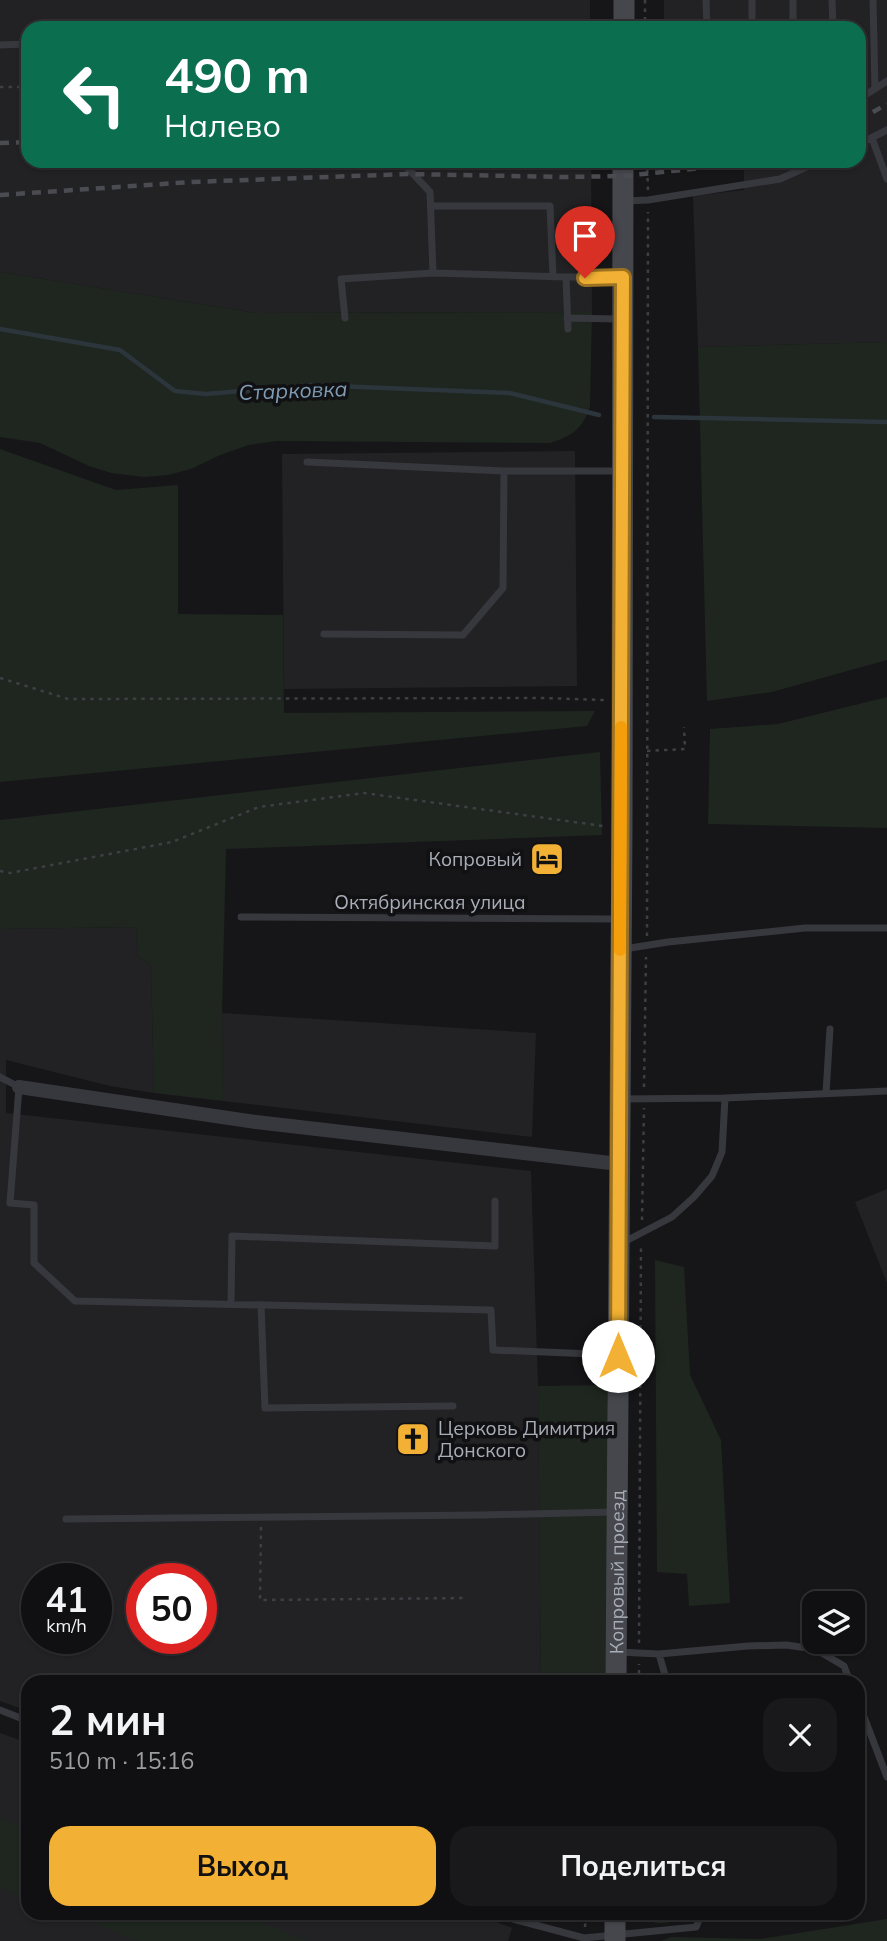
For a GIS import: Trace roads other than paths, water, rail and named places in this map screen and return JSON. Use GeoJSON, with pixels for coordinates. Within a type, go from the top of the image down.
{"type":"FeatureCollection","features":[{"type":"Feature","properties":{"kind":"main road"},"geometry":{"type":"LineString","coordinates":[[624,0],[624,21]]}},
{"type":"Feature","properties":{"kind":"main road","name":"Копровый проезд"},"geometry":{"type":"LineString","coordinates":[[616,1675],[623,168]]}},
{"type":"Feature","properties":{"kind":"main road"},"geometry":{"type":"LineString","coordinates":[[614,1939],[615,1920]]}},
{"type":"Feature","properties":{"kind":"street"},"geometry":{"type":"LineString","coordinates":[[19,1087],[256,1122],[619,1164]]}},
{"type":"Feature","properties":{"kind":"lane"},"geometry":{"type":"LineString","coordinates":[[706,0],[707,21]]}},
{"type":"Feature","properties":{"kind":"lane"},"geometry":{"type":"LineString","coordinates":[[752,0],[752,21]]}},
{"type":"Feature","properties":{"kind":"lane"},"geometry":{"type":"LineString","coordinates":[[793,0],[793,21]]}},
{"type":"Feature","properties":{"kind":"lane"},"geometry":{"type":"LineString","coordinates":[[832,0],[833,21]]}},
{"type":"Feature","properties":{"kind":"lane"},"geometry":{"type":"LineString","coordinates":[[873,0],[875,89]]}},
{"type":"Feature","properties":{"kind":"lane"},"geometry":{"type":"LineString","coordinates":[[0,45],[21,44]]}},
{"type":"Feature","properties":{"kind":"lane"},"geometry":{"type":"LineString","coordinates":[[866,95],[887,81]]}},
{"type":"Feature","properties":{"kind":"lane"},"geometry":{"type":"LineString","coordinates":[[866,141],[887,130]]}},
{"type":"Feature","properties":{"kind":"lane"},"geometry":{"type":"LineString","coordinates":[[872,138],[887,180]]}},
{"type":"Feature","properties":{"kind":"lane"},"geometry":{"type":"LineString","coordinates":[[408,168],[430,192],[433,273]]}},
{"type":"Feature","properties":{"kind":"lane"},"geometry":{"type":"LineString","coordinates":[[623,201],[648,200],[780,179],[804,168]]}},
{"type":"Feature","properties":{"kind":"lane"},"geometry":{"type":"LineString","coordinates":[[431,206],[550,206],[553,277]]}},
{"type":"Feature","properties":{"kind":"lane"},"geometry":{"type":"LineString","coordinates":[[345,318],[341,279],[433,273],[566,278],[623,277]]}},
{"type":"Feature","properties":{"kind":"lane"},"geometry":{"type":"LineString","coordinates":[[566,278],[568,329]]}},
{"type":"Feature","properties":{"kind":"lane"},"geometry":{"type":"LineString","coordinates":[[567,318],[623,320]]}},
{"type":"Feature","properties":{"kind":"lane"},"geometry":{"type":"LineString","coordinates":[[307,462],[504,471],[622,471]]}},
{"type":"Feature","properties":{"kind":"lane"},"geometry":{"type":"LineString","coordinates":[[324,635],[463,635],[503,588],[504,471]]}},
{"type":"Feature","properties":{"kind":"lane","name":"Октябринская улица"},"geometry":{"type":"LineString","coordinates":[[241,917],[620,919]]}},
{"type":"Feature","properties":{"kind":"lane"},"geometry":{"type":"LineString","coordinates":[[620,949],[805,928],[887,928]]}},
{"type":"Feature","properties":{"kind":"lane"},"geometry":{"type":"LineString","coordinates":[[826,1093],[830,1029]]}},
{"type":"Feature","properties":{"kind":"lane"},"geometry":{"type":"LineString","coordinates":[[0,1077],[19,1087],[10,1203],[34,1205],[34,1263],[75,1301],[491,1310],[493,1350],[618,1356]]}},
{"type":"Feature","properties":{"kind":"lane"},"geometry":{"type":"LineString","coordinates":[[619,1099],[725,1098],[887,1091]]}},
{"type":"Feature","properties":{"kind":"lane"},"geometry":{"type":"LineString","coordinates":[[618,1245],[672,1217],[712,1176],[722,1152],[725,1098]]}},
{"type":"Feature","properties":{"kind":"lane"},"geometry":{"type":"LineString","coordinates":[[231,1304],[232,1236],[495,1246],[495,1202]]}},
{"type":"Feature","properties":{"kind":"lane"},"geometry":{"type":"LineString","coordinates":[[261,1305],[265,1408],[453,1406]]}},
{"type":"Feature","properties":{"kind":"lane"},"geometry":{"type":"LineString","coordinates":[[66,1519],[617,1512]]}},
{"type":"Feature","properties":{"kind":"lane"},"geometry":{"type":"LineString","coordinates":[[617,1652],[659,1654],[786,1645],[815,1649],[844,1666],[847,1675]]}},
{"type":"Feature","properties":{"kind":"lane"},"geometry":{"type":"LineString","coordinates":[[659,1654],[665,1675]]}},
{"type":"Feature","properties":{"kind":"lane"},"geometry":{"type":"LineString","coordinates":[[0,1710],[21,1718]]}},
{"type":"Feature","properties":{"kind":"lane"},"geometry":{"type":"LineString","coordinates":[[865,1719],[887,1777]]}},
{"type":"Feature","properties":{"kind":"lane"},"geometry":{"type":"LineString","coordinates":[[524,1920],[584,1938],[614,1939],[696,1927],[699,1920]]}},
{"type":"Feature","properties":{"kind":"waterway","name":"Старковка"},"geometry":{"type":"LineString","coordinates":[[0,329],[120,350],[175,391],[206,394],[310,385],[510,393],[599,415]]}},
{"type":"Feature","properties":{"kind":"waterway","name":"Старковка"},"geometry":{"type":"LineString","coordinates":[[654,417],[887,422]]}},
{"type":"Feature","properties":{"kind":"railway"},"geometry":{"type":"LineString","coordinates":[[866,116],[887,104]]}},
{"type":"Feature","properties":{"kind":"railway"},"geometry":{"type":"LineString","coordinates":[[0,143],[21,142]]}},
{"type":"Feature","properties":{"kind":"railway"},"geometry":{"type":"LineString","coordinates":[[0,195],[192,182],[408,174],[623,176],[701,168]]}},
{"type":"Feature","properties":{"kind":"place","name":"Копровый"},"geometry":{"type":"Point","coordinates":[547,859]}},
{"type":"Feature","properties":{"kind":"place","name":"Церковь Димитрия Донского"},"geometry":{"type":"Point","coordinates":[413,1439]}}]}
